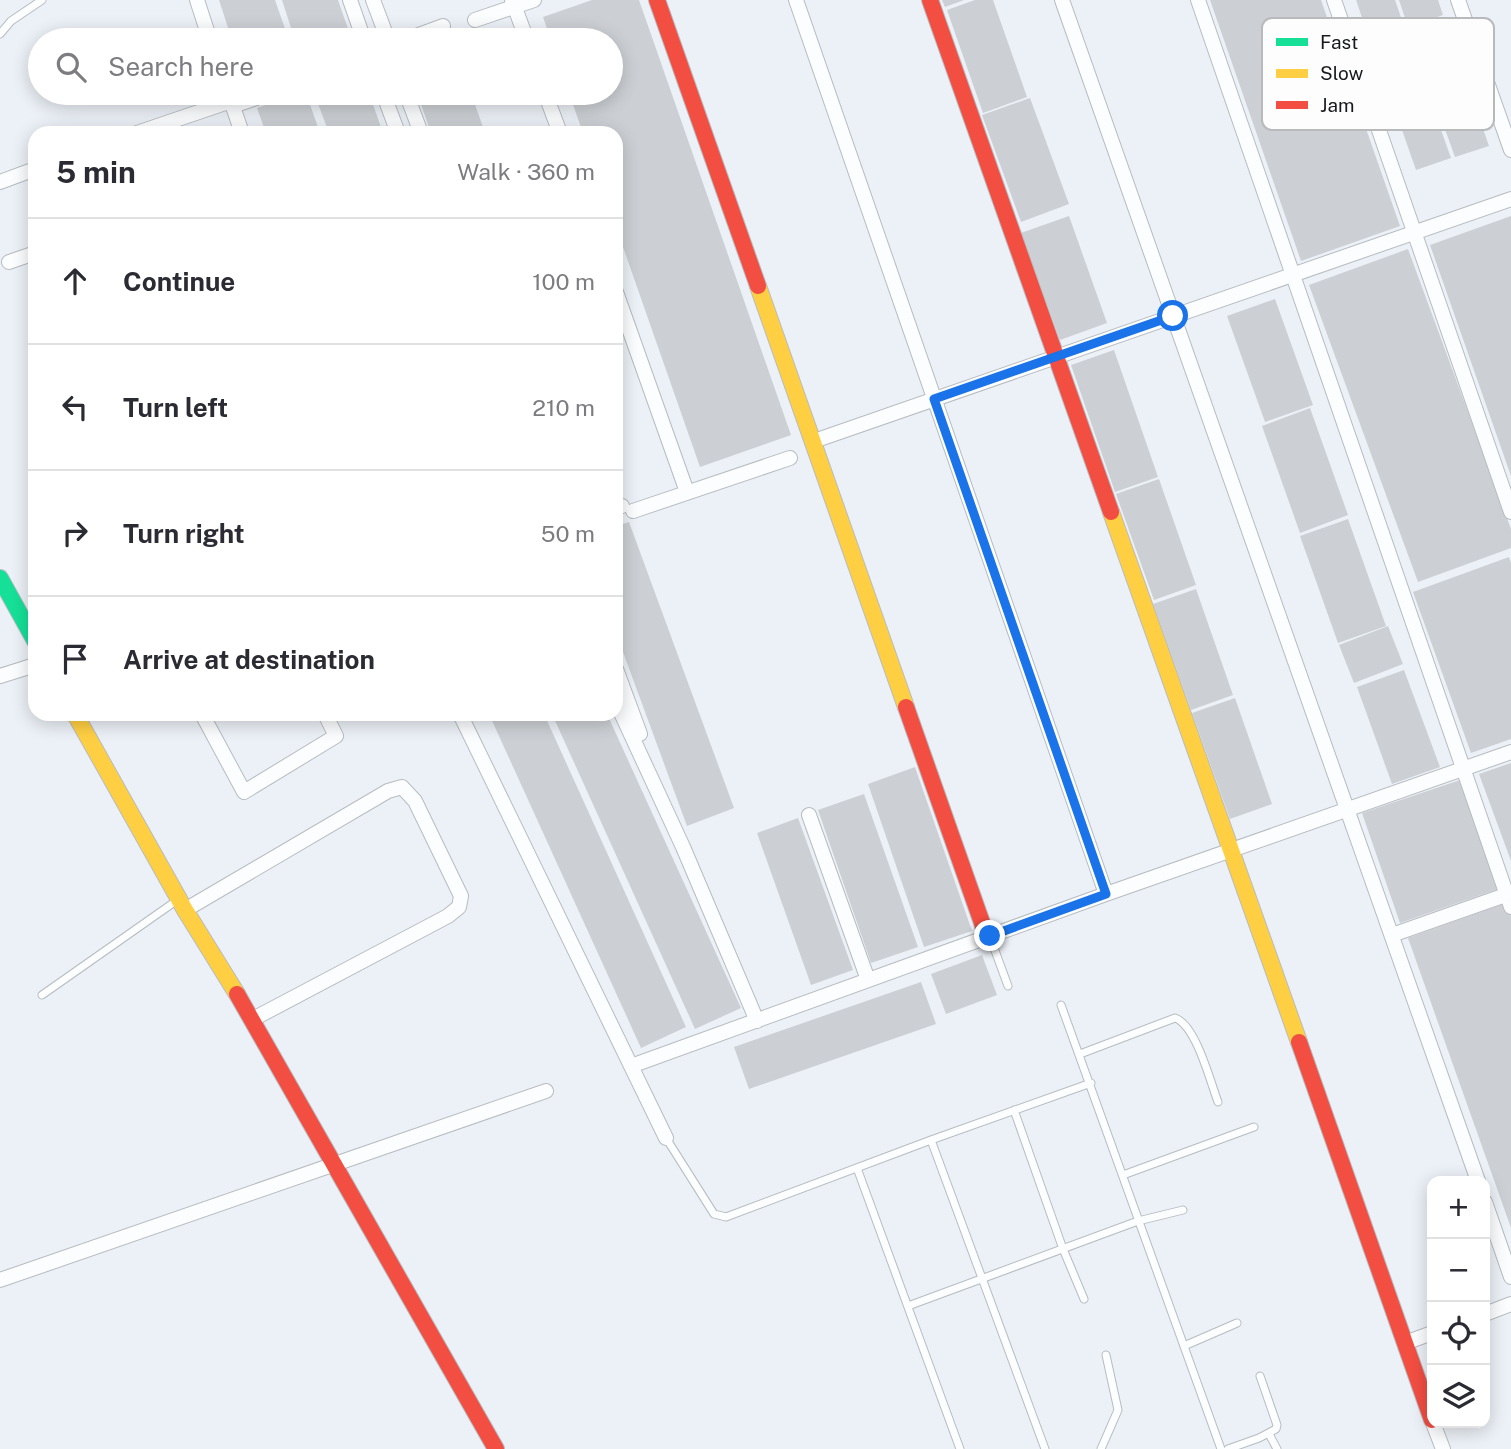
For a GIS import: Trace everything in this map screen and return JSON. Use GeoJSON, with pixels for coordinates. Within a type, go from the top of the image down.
{"type":"FeatureCollection","features":[{"type":"Feature","properties":{"kind":"street"},"geometry":{"type":"LineString","coordinates":[[197,0],[206,28]]}},
{"type":"Feature","properties":{"kind":"street"},"geometry":{"type":"LineString","coordinates":[[350,0],[360,28]]}},
{"type":"Feature","properties":{"kind":"street"},"geometry":{"type":"LineString","coordinates":[[373,0],[381,28]]}},
{"type":"Feature","properties":{"kind":"street"},"geometry":{"type":"LineString","coordinates":[[475,20],[514,3],[534,0]]}},
{"type":"Feature","properties":{"kind":"street"},"geometry":{"type":"LineString","coordinates":[[657,0],[989,937]]}},
{"type":"Feature","properties":{"kind":"street"},"geometry":{"type":"LineString","coordinates":[[796,0],[1106,894]]}},
{"type":"Feature","properties":{"kind":"street"},"geometry":{"type":"LineString","coordinates":[[930,0],[1427,1404]]}},
{"type":"Feature","properties":{"kind":"street"},"geometry":{"type":"LineString","coordinates":[[1062,0],[1476,1176]]}},
{"type":"Feature","properties":{"kind":"street"},"geometry":{"type":"LineString","coordinates":[[1198,0],[1294,273],[1462,769],[1510,898],[1392,935]]}},
{"type":"Feature","properties":{"kind":"street"},"geometry":{"type":"LineString","coordinates":[[1334,0],[1340,18]]}},
{"type":"Feature","properties":{"kind":"street"},"geometry":{"type":"LineString","coordinates":[[1458,0],[1464,18]]}},
{"type":"Feature","properties":{"kind":"street"},"geometry":{"type":"LineString","coordinates":[[514,3],[523,28]]}},
{"type":"Feature","properties":{"kind":"street"},"geometry":{"type":"LineString","coordinates":[[438,28],[443,26]]}},
{"type":"Feature","properties":{"kind":"street"},"geometry":{"type":"LineString","coordinates":[[1494,102],[1511,150]]}},
{"type":"Feature","properties":{"kind":"street"},"geometry":{"type":"LineString","coordinates":[[154,126],[209,105]]}},
{"type":"Feature","properties":{"kind":"street"},"geometry":{"type":"LineString","coordinates":[[233,105],[240,126]]}},
{"type":"Feature","properties":{"kind":"street"},"geometry":{"type":"LineString","coordinates":[[388,105],[395,126]]}},
{"type":"Feature","properties":{"kind":"street"},"geometry":{"type":"LineString","coordinates":[[411,105],[419,126]]}},
{"type":"Feature","properties":{"kind":"street"},"geometry":{"type":"LineString","coordinates":[[550,105],[557,126]]}},
{"type":"Feature","properties":{"kind":"street"},"geometry":{"type":"LineString","coordinates":[[1379,130],[1511,512]]}},
{"type":"Feature","properties":{"kind":"street"},"geometry":{"type":"LineString","coordinates":[[0,182],[28,172]]}},
{"type":"Feature","properties":{"kind":"street"},"geometry":{"type":"LineString","coordinates":[[814,441],[1511,200]]}},
{"type":"Feature","properties":{"kind":"street"},"geometry":{"type":"LineString","coordinates":[[9,262],[28,255]]}},
{"type":"Feature","properties":{"kind":"street"},"geometry":{"type":"LineString","coordinates":[[623,312],[687,492]]}},
{"type":"Feature","properties":{"kind":"street"},"geometry":{"type":"LineString","coordinates":[[624,508],[687,492],[790,458]]}},
{"type":"Feature","properties":{"kind":"street"},"geometry":{"type":"LineString","coordinates":[[0,578],[28,628]]}},
{"type":"Feature","properties":{"kind":"street"},"geometry":{"type":"LineString","coordinates":[[0,676],[28,667]]}},
{"type":"Feature","properties":{"kind":"street"},"geometry":{"type":"LineString","coordinates":[[623,688],[682,847]]}},
{"type":"Feature","properties":{"kind":"street"},"geometry":{"type":"LineString","coordinates":[[623,717],[757,1021]]}},
{"type":"Feature","properties":{"kind":"street"},"geometry":{"type":"LineString","coordinates":[[79,721],[182,904],[253,1019],[496,1449]]}},
{"type":"Feature","properties":{"kind":"street"},"geometry":{"type":"LineString","coordinates":[[206,721],[244,792],[336,736],[328,721]]}},
{"type":"Feature","properties":{"kind":"street"},"geometry":{"type":"LineString","coordinates":[[463,721],[666,1138]]}},
{"type":"Feature","properties":{"kind":"street"},"geometry":{"type":"LineString","coordinates":[[631,1066],[1106,894],[1511,752]]}},
{"type":"Feature","properties":{"kind":"street"},"geometry":{"type":"LineString","coordinates":[[182,904],[388,791],[402,787],[415,801],[461,896],[459,907],[448,916],[253,1019]]}},
{"type":"Feature","properties":{"kind":"street"},"geometry":{"type":"LineString","coordinates":[[810,815],[868,980]]}},
{"type":"Feature","properties":{"kind":"street"},"geometry":{"type":"LineString","coordinates":[[0,1280],[546,1091]]}},
{"type":"Feature","properties":{"kind":"street"},"geometry":{"type":"LineString","coordinates":[[1490,1216],[1511,1277]]}},
{"type":"Feature","properties":{"kind":"street"},"geometry":{"type":"LineString","coordinates":[[1490,1312],[1511,1304]]}},
{"type":"Feature","properties":{"kind":"street"},"geometry":{"type":"LineString","coordinates":[[1405,1343],[1427,1335]]}},
{"type":"Feature","properties":{"kind":"street"},"geometry":{"type":"LineString","coordinates":[[1436,1428],[1443,1449]]}},
{"type":"Feature","properties":{"kind":"lane"},"geometry":{"type":"LineString","coordinates":[[0,34],[11,21],[42,0]]}},
{"type":"Feature","properties":{"kind":"lane"},"geometry":{"type":"LineString","coordinates":[[42,995],[182,904]]}},
{"type":"Feature","properties":{"kind":"lane"},"geometry":{"type":"LineString","coordinates":[[989,937],[1008,986]]}},
{"type":"Feature","properties":{"kind":"lane"},"geometry":{"type":"LineString","coordinates":[[1061,1005],[1221,1449]]}},
{"type":"Feature","properties":{"kind":"lane"},"geometry":{"type":"LineString","coordinates":[[1080,1054],[1175,1018],[1191,1031],[1218,1101]]}},
{"type":"Feature","properties":{"kind":"lane"},"geometry":{"type":"LineString","coordinates":[[666,1138],[714,1214],[726,1217],[1091,1083]]}},
{"type":"Feature","properties":{"kind":"lane"},"geometry":{"type":"LineString","coordinates":[[1014,1110],[1063,1248],[1084,1298]]}},
{"type":"Feature","properties":{"kind":"lane"},"geometry":{"type":"LineString","coordinates":[[1122,1175],[1254,1126]]}},
{"type":"Feature","properties":{"kind":"lane"},"geometry":{"type":"LineString","coordinates":[[931,1140],[1045,1449]]}},
{"type":"Feature","properties":{"kind":"lane"},"geometry":{"type":"LineString","coordinates":[[857,1168],[960,1449]]}},
{"type":"Feature","properties":{"kind":"lane"},"geometry":{"type":"LineString","coordinates":[[908,1306],[1138,1221],[1183,1210]]}},
{"type":"Feature","properties":{"kind":"lane"},"geometry":{"type":"LineString","coordinates":[[1184,1346],[1237,1323]]}},
{"type":"Feature","properties":{"kind":"lane"},"geometry":{"type":"LineString","coordinates":[[1101,1449],[1118,1410],[1106,1355]]}},
{"type":"Feature","properties":{"kind":"lane"},"geometry":{"type":"LineString","coordinates":[[1228,1449],[1276,1429],[1277,1425],[1260,1376]]}},
{"type":"Feature","properties":{"kind":"lane"},"geometry":{"type":"LineString","coordinates":[[1269,1434],[1277,1449]]}},
{"type":"Feature","properties":{"kind":"building"},"geometry":{"type":"Polygon","coordinates":[[[219,0],[275,0],[285,28],[228,28],[219,0]]]}},
{"type":"Feature","properties":{"kind":"building"},"geometry":{"type":"Polygon","coordinates":[[[282,0],[338,0],[348,28],[291,28],[282,0]]]}},
{"type":"Feature","properties":{"kind":"building"},"geometry":{"type":"Polygon","coordinates":[[[592,0],[639,0],[791,435],[700,467],[623,247],[623,126],[581,126],[573,105],[623,105],[623,28],[547,28],[543,17],[592,0]]]}},
{"type":"Feature","properties":{"kind":"building"},"geometry":{"type":"Polygon","coordinates":[[[942,0],[964,0],[945,7],[942,0]]]}},
{"type":"Feature","properties":{"kind":"building"},"geometry":{"type":"Polygon","coordinates":[[[975,0],[993,0],[1027,97],[983,113],[947,10],[975,0]]]}},
{"type":"Feature","properties":{"kind":"building"},"geometry":{"type":"Polygon","coordinates":[[[1210,0],[1321,0],[1327,18],[1262,18],[1262,130],[1366,130],[1400,226],[1301,261],[1210,0]]]}},
{"type":"Feature","properties":{"kind":"building"},"geometry":{"type":"Polygon","coordinates":[[[1356,0],[1395,0],[1401,18],[1362,18],[1356,0]]]}},
{"type":"Feature","properties":{"kind":"building"},"geometry":{"type":"Polygon","coordinates":[[[1399,0],[1438,0],[1443,15],[1434,18],[1405,18],[1399,0]]]}},
{"type":"Feature","properties":{"kind":"building"},"geometry":{"type":"Polygon","coordinates":[[[1030,98],[1069,204],[1021,222],[982,115],[1030,98]]]}},
{"type":"Feature","properties":{"kind":"building"},"geometry":{"type":"Polygon","coordinates":[[[265,105],[310,105],[318,126],[263,126],[257,108],[265,105]]]}},
{"type":"Feature","properties":{"kind":"building"},"geometry":{"type":"Polygon","coordinates":[[[318,105],[373,105],[381,126],[326,126],[318,105]]]}},
{"type":"Feature","properties":{"kind":"building"},"geometry":{"type":"Polygon","coordinates":[[[421,105],[475,105],[483,126],[429,126],[421,105]]]}},
{"type":"Feature","properties":{"kind":"building"},"geometry":{"type":"Polygon","coordinates":[[[1402,130],[1441,130],[1451,158],[1416,170],[1402,130]]]}},
{"type":"Feature","properties":{"kind":"building"},"geometry":{"type":"Polygon","coordinates":[[[1445,130],[1483,130],[1489,146],[1455,157],[1445,130]]]}},
{"type":"Feature","properties":{"kind":"building"},"geometry":{"type":"Polygon","coordinates":[[[1069,216],[1107,323],[1060,340],[1021,233],[1069,216]]]}},
{"type":"Feature","properties":{"kind":"building"},"geometry":{"type":"Polygon","coordinates":[[[1511,216],[1511,476],[1430,245],[1511,216]]]}},
{"type":"Feature","properties":{"kind":"building"},"geometry":{"type":"Polygon","coordinates":[[[1408,249],[1511,529],[1511,548],[1418,582],[1309,285],[1408,249]]]}},
{"type":"Feature","properties":{"kind":"building"},"geometry":{"type":"Polygon","coordinates":[[[1275,299],[1313,405],[1265,422],[1227,316],[1275,299]]]}},
{"type":"Feature","properties":{"kind":"building"},"geometry":{"type":"Polygon","coordinates":[[[1114,350],[1158,477],[1115,492],[1071,365],[1114,350]]]}},
{"type":"Feature","properties":{"kind":"building"},"geometry":{"type":"Polygon","coordinates":[[[1310,408],[1348,515],[1300,533],[1262,426],[1310,408]]]}},
{"type":"Feature","properties":{"kind":"building"},"geometry":{"type":"Polygon","coordinates":[[[1159,479],[1196,585],[1154,600],[1116,494],[1159,479]]]}},
{"type":"Feature","properties":{"kind":"building"},"geometry":{"type":"Polygon","coordinates":[[[1348,519],[1386,626],[1338,643],[1300,536],[1348,519]]]}},
{"type":"Feature","properties":{"kind":"building"},"geometry":{"type":"Polygon","coordinates":[[[629,522],[734,808],[687,826],[623,652],[623,524],[629,522]]]}},
{"type":"Feature","properties":{"kind":"building"},"geometry":{"type":"Polygon","coordinates":[[[1509,557],[1511,739],[1471,753],[1413,592],[1509,557]]]}},
{"type":"Feature","properties":{"kind":"building"},"geometry":{"type":"Polygon","coordinates":[[[1196,589],[1233,695],[1191,710],[1153,604],[1196,589]]]}},
{"type":"Feature","properties":{"kind":"building"},"geometry":{"type":"Polygon","coordinates":[[[1388,626],[1403,664],[1354,683],[1339,645],[1388,626]]]}},
{"type":"Feature","properties":{"kind":"building"},"geometry":{"type":"Polygon","coordinates":[[[1404,670],[1440,767],[1392,784],[1357,687],[1404,670]]]}},
{"type":"Feature","properties":{"kind":"building"},"geometry":{"type":"Polygon","coordinates":[[[1235,698],[1272,804],[1230,819],[1192,713],[1235,698]]]}},
{"type":"Feature","properties":{"kind":"building"},"geometry":{"type":"Polygon","coordinates":[[[492,721],[547,721],[686,1027],[641,1048],[492,721]]]}},
{"type":"Feature","properties":{"kind":"building"},"geometry":{"type":"Polygon","coordinates":[[[555,721],[610,721],[741,1008],[695,1029],[555,721]]]}},
{"type":"Feature","properties":{"kind":"building"},"geometry":{"type":"Polygon","coordinates":[[[1511,763],[1511,861],[1479,774],[1511,763]]]}},
{"type":"Feature","properties":{"kind":"building"},"geometry":{"type":"Polygon","coordinates":[[[915,767],[972,931],[924,947],[868,784],[915,767]]]}},
{"type":"Feature","properties":{"kind":"building"},"geometry":{"type":"Polygon","coordinates":[[[1460,780],[1498,889],[1400,923],[1362,813],[1460,780]]]}},
{"type":"Feature","properties":{"kind":"building"},"geometry":{"type":"Polygon","coordinates":[[[864,794],[918,947],[871,963],[818,810],[864,794]]]}},
{"type":"Feature","properties":{"kind":"building"},"geometry":{"type":"Polygon","coordinates":[[[798,818],[853,970],[811,985],[757,833],[798,818]]]}},
{"type":"Feature","properties":{"kind":"building"},"geometry":{"type":"Polygon","coordinates":[[[1506,903],[1511,916],[1511,1228],[1408,938],[1506,903]]]}},
{"type":"Feature","properties":{"kind":"building"},"geometry":{"type":"Polygon","coordinates":[[[982,955],[997,995],[946,1014],[931,974],[982,955]]]}},
{"type":"Feature","properties":{"kind":"building"},"geometry":{"type":"Polygon","coordinates":[[[921,982],[936,1024],[749,1089],[734,1047],[921,982]]]}},
{"type":"Feature","properties":{"kind":"traffic: fast"},"geometry":{"type":"LineString","coordinates":[[0,578],[28,628]]}},
{"type":"Feature","properties":{"kind":"traffic: slow"},"geometry":{"type":"LineString","coordinates":[[758,286],[906,707]]}},
{"type":"Feature","properties":{"kind":"traffic: slow"},"geometry":{"type":"LineString","coordinates":[[1111,512],[1299,1042]]}},
{"type":"Feature","properties":{"kind":"traffic: slow"},"geometry":{"type":"LineString","coordinates":[[79,721],[185,910],[237,994]]}},
{"type":"Feature","properties":{"kind":"traffic: jam"},"geometry":{"type":"LineString","coordinates":[[657,0],[758,286]]}},
{"type":"Feature","properties":{"kind":"traffic: jam"},"geometry":{"type":"LineString","coordinates":[[930,0],[1111,512]]}},
{"type":"Feature","properties":{"kind":"traffic: jam"},"geometry":{"type":"LineString","coordinates":[[906,707],[987,937]]}},
{"type":"Feature","properties":{"kind":"traffic: jam"},"geometry":{"type":"LineString","coordinates":[[237,994],[496,1449]]}},
{"type":"Feature","properties":{"kind":"traffic: jam"},"geometry":{"type":"LineString","coordinates":[[1299,1042],[1427,1406]]}},
{"type":"Feature","properties":{"kind":"route"},"geometry":{"type":"LineString","coordinates":[[990,936],[1106,894],[934,399],[1173,316]]}}]}
